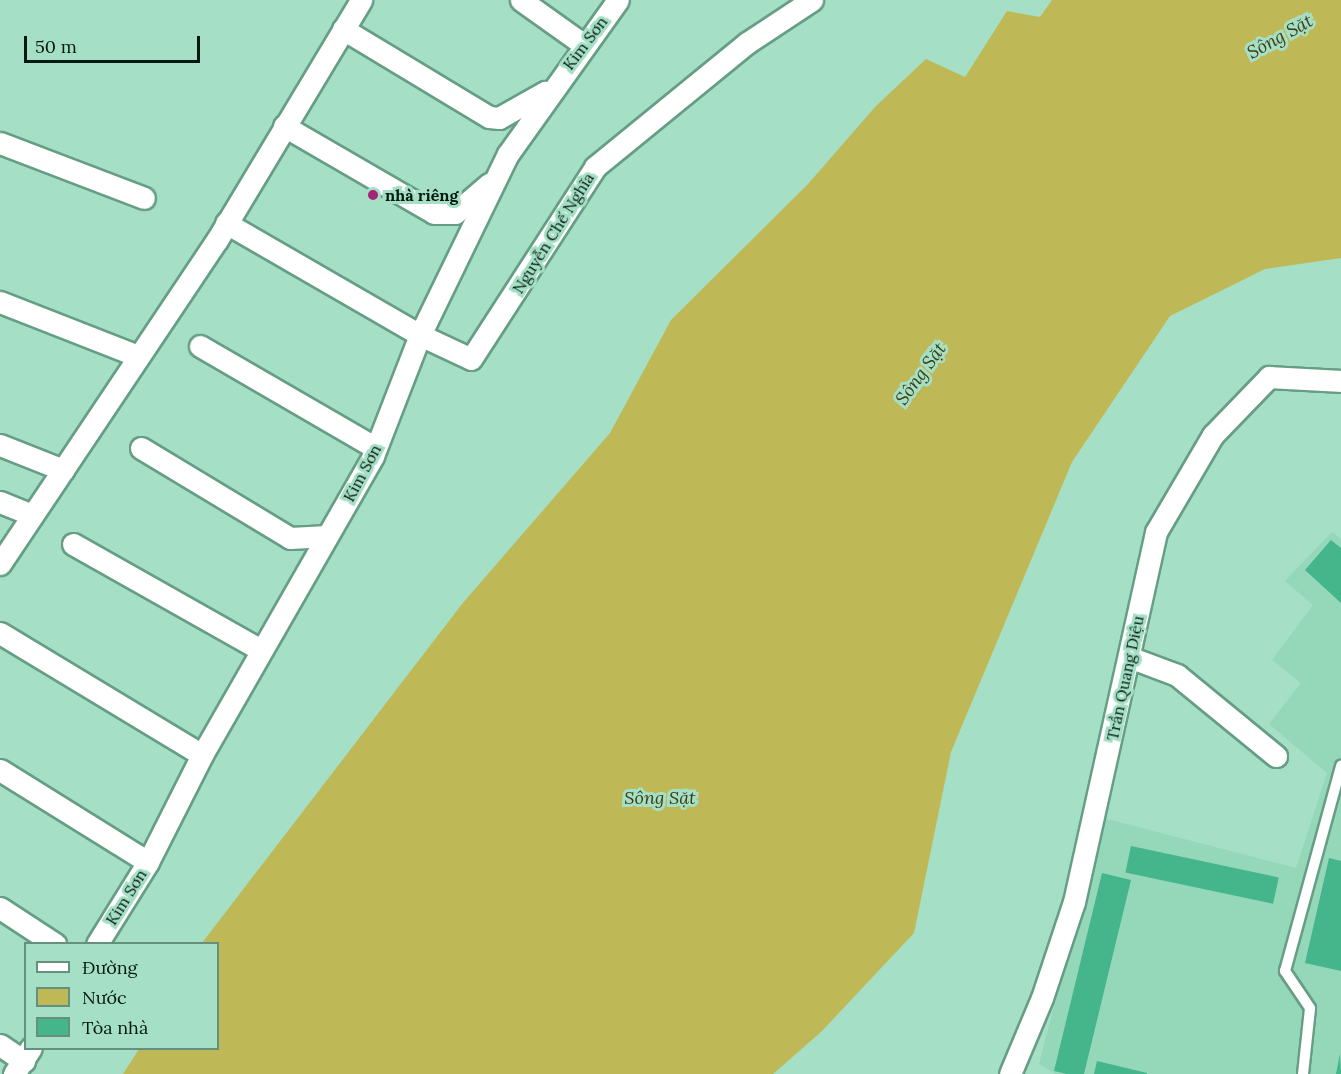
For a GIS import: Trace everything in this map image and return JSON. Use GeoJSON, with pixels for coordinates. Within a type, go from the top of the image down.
{"type":"FeatureCollection","features":[{"type":"Feature","properties":{"kind":"street"},"geometry":{"type":"LineString","coordinates":[[0,564],[226,223],[361,0]]}},
{"type":"Feature","properties":{"kind":"street"},"geometry":{"type":"LineString","coordinates":[[521,0],[584,45]]}},
{"type":"Feature","properties":{"kind":"street","name":"Kim Sơn"},"geometry":{"type":"LineString","coordinates":[[98,942],[148,862],[202,755],[376,448],[420,334],[496,178],[550,90],[618,0]]}},
{"type":"Feature","properties":{"kind":"street","name":"Nguyễn Chế Nghĩa"},"geometry":{"type":"LineString","coordinates":[[420,334],[471,359],[595,167],[747,43],[812,0]]}},
{"type":"Feature","properties":{"kind":"street"},"geometry":{"type":"LineString","coordinates":[[343,28],[489,117],[498,118],[550,90]]}},
{"type":"Feature","properties":{"kind":"street"},"geometry":{"type":"LineString","coordinates":[[284,126],[434,213],[455,213],[496,178]]}},
{"type":"Feature","properties":{"kind":"street"},"geometry":{"type":"LineString","coordinates":[[0,143],[144,198]]}},
{"type":"Feature","properties":{"kind":"street"},"geometry":{"type":"LineString","coordinates":[[226,223],[420,334]]}},
{"type":"Feature","properties":{"kind":"street"},"geometry":{"type":"LineString","coordinates":[[0,302],[138,356]]}},
{"type":"Feature","properties":{"kind":"street"},"geometry":{"type":"LineString","coordinates":[[200,346],[376,448]]}},
{"type":"Feature","properties":{"kind":"street","name":"Trần Quang Diệu"},"geometry":{"type":"LineString","coordinates":[[1010,1074],[1042,998],[1074,903],[1156,532],[1213,435],[1269,377],[1341,381]]}},
{"type":"Feature","properties":{"kind":"street"},"geometry":{"type":"LineString","coordinates":[[0,445],[63,470]]}},
{"type":"Feature","properties":{"kind":"street"},"geometry":{"type":"LineString","coordinates":[[141,448],[290,538],[327,536]]}},
{"type":"Feature","properties":{"kind":"street"},"geometry":{"type":"LineString","coordinates":[[0,502],[32,515]]}},
{"type":"Feature","properties":{"kind":"street"},"geometry":{"type":"LineString","coordinates":[[73,544],[261,650]]}},
{"type":"Feature","properties":{"kind":"street"},"geometry":{"type":"LineString","coordinates":[[0,633],[202,755]]}},
{"type":"Feature","properties":{"kind":"street"},"geometry":{"type":"LineString","coordinates":[[1129,657],[1178,675],[1276,756]]}},
{"type":"Feature","properties":{"kind":"street"},"geometry":{"type":"LineString","coordinates":[[0,770],[148,862]]}},
{"type":"Feature","properties":{"kind":"street"},"geometry":{"type":"LineString","coordinates":[[0,908],[52,942]]}},
{"type":"Feature","properties":{"kind":"street"},"geometry":{"type":"LineString","coordinates":[[0,1045],[23,1061]]}},
{"type":"Feature","properties":{"kind":"lane"},"geometry":{"type":"LineString","coordinates":[[1303,1074],[1310,1008],[1285,971],[1341,766]]}},
{"type":"Feature","properties":{"kind":"shaded area"},"geometry":{"type":"Polygon","coordinates":[[[1332,532],[1341,539],[1341,1074],[1055,1074],[1039,1064],[1103,818],[1296,868],[1327,773],[1269,724],[1301,683],[1272,660],[1313,605],[1285,581],[1332,532]]]}},
{"type":"Feature","properties":{"kind":"water","name":"Sông Sặt"},"geometry":{"type":"Polygon","coordinates":[[[1052,0],[1341,0],[1341,258],[1265,269],[1170,316],[1072,462],[951,752],[914,933],[821,1032],[773,1074],[123,1074],[138,1050],[219,1050],[219,942],[203,942],[462,604],[610,433],[671,320],[808,184],[876,106],[926,59],[965,77],[1007,11],[1040,17],[1052,0]]]}},
{"type":"Feature","properties":{"kind":"building"},"geometry":{"type":"Polygon","coordinates":[[[1331,540],[1341,548],[1341,603],[1305,570],[1331,540]]]}},
{"type":"Feature","properties":{"kind":"building"},"geometry":{"type":"Polygon","coordinates":[[[1131,846],[1279,877],[1273,904],[1125,872],[1131,846]]]}},
{"type":"Feature","properties":{"kind":"building"},"geometry":{"type":"Polygon","coordinates":[[[1329,858],[1341,861],[1341,971],[1305,963],[1329,858]]]}},
{"type":"Feature","properties":{"kind":"building"},"geometry":{"type":"Polygon","coordinates":[[[1102,873],[1131,880],[1084,1074],[1067,1074],[1054,1071],[1102,873]]]}},
{"type":"Feature","properties":{"kind":"building"},"geometry":{"type":"Polygon","coordinates":[[[1340,1054],[1341,1074],[1336,1074],[1340,1054]]]}},
{"type":"Feature","properties":{"kind":"building"},"geometry":{"type":"Polygon","coordinates":[[[1097,1061],[1147,1073],[1147,1074],[1094,1074],[1097,1061]]]}},
{"type":"Feature","properties":{"kind":"place","name":"nhà riêng"},"geometry":{"type":"Point","coordinates":[373,195]}}]}
